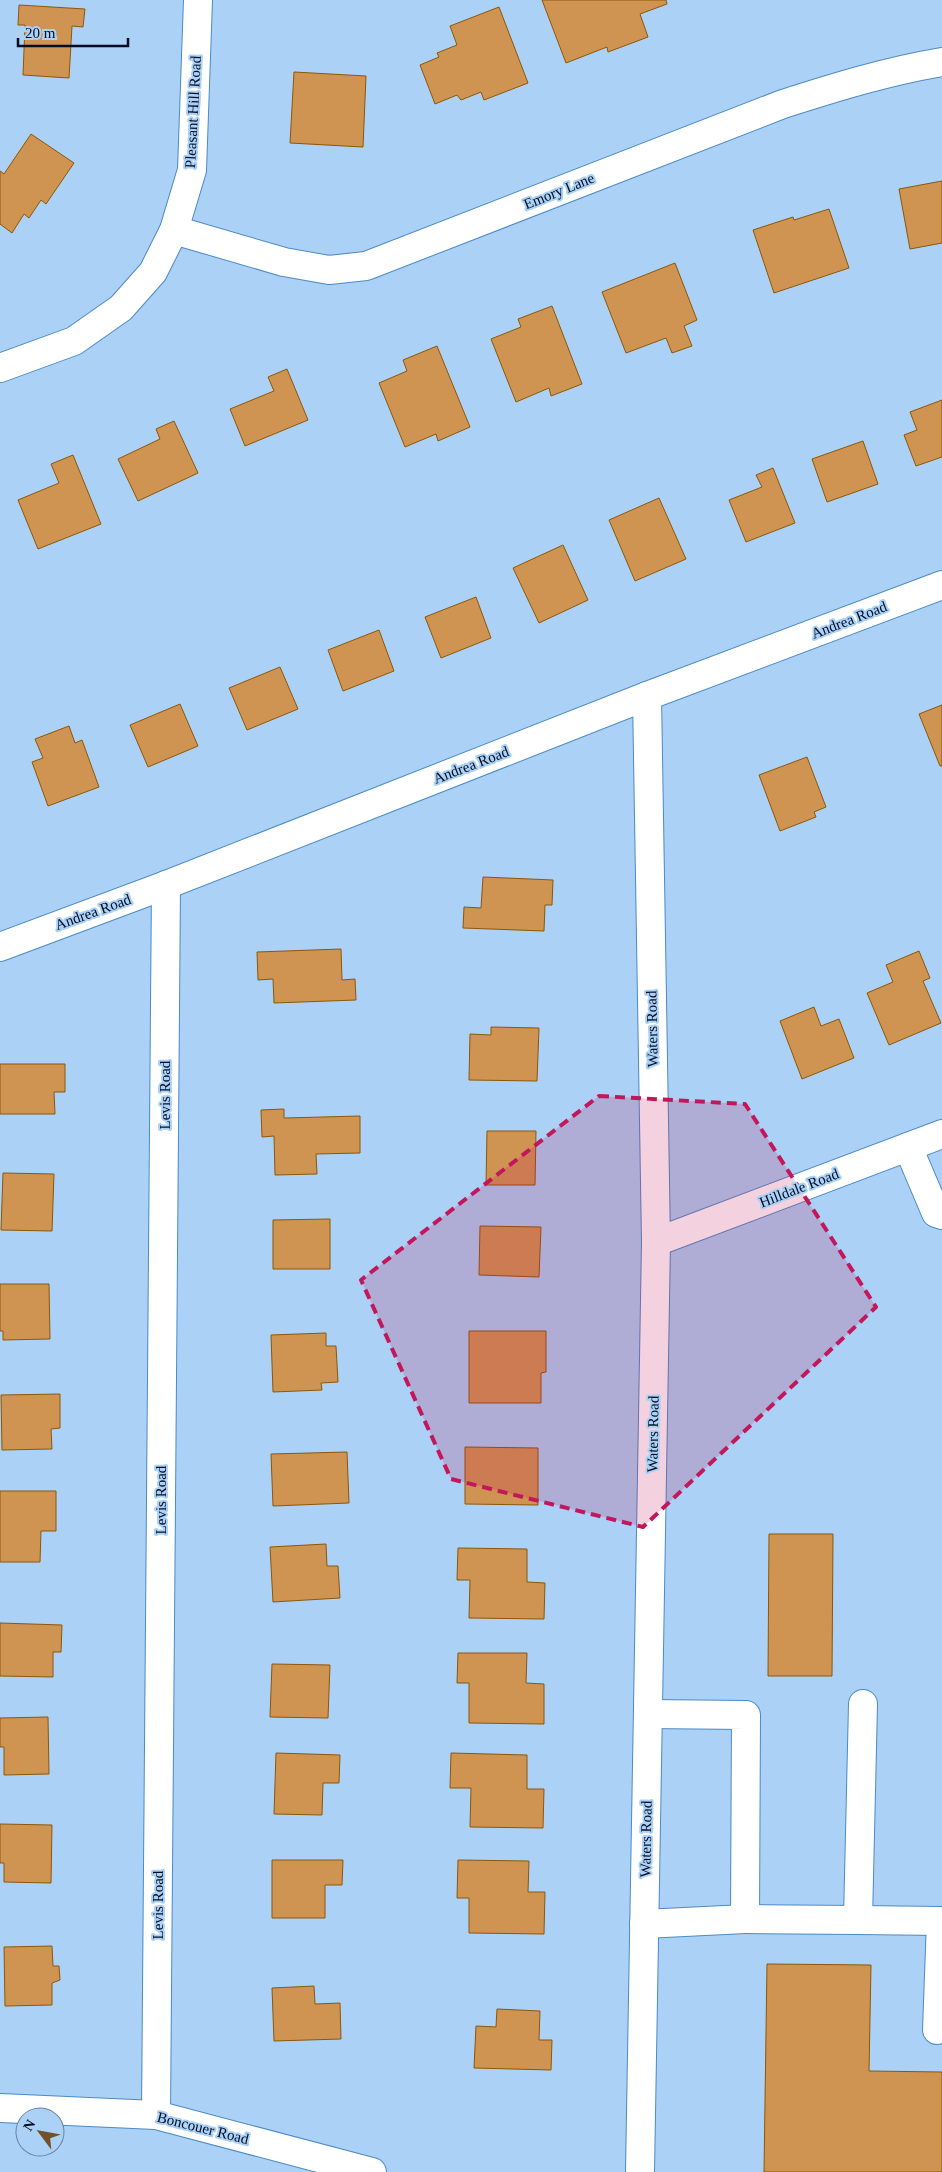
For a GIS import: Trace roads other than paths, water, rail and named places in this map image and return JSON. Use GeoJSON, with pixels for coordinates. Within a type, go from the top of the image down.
{"type":"FeatureCollection","features":[{"type":"Feature","properties":{"kind":"street","name":"Pleasant Hill Road"},"geometry":{"type":"LineString","coordinates":[[0,368],[74,341],[121,308],[153,272],[174,230],[192,170],[198,0]]}},
{"type":"Feature","properties":{"kind":"street","name":"Emory Lane"},"geometry":{"type":"LineString","coordinates":[[174,230],[284,262],[329,270],[366,266],[783,104],[909,67],[942,62]]}},
{"type":"Feature","properties":{"kind":"street","name":"Andrea Road"},"geometry":{"type":"LineString","coordinates":[[0,947],[166,885],[647,696],[942,585]]}},
{"type":"Feature","properties":{"kind":"street","name":"Waters Road"},"geometry":{"type":"LineString","coordinates":[[640,2172],[656,1242],[647,696]]}},
{"type":"Feature","properties":{"kind":"street","name":"Levis Road"},"geometry":{"type":"LineString","coordinates":[[156,2115],[166,885]]}},
{"type":"Feature","properties":{"kind":"street","name":"Hilldale Road"},"geometry":{"type":"LineString","coordinates":[[656,1242],[942,1134]]}},
{"type":"Feature","properties":{"kind":"street"},"geometry":{"type":"LineString","coordinates":[[908,1146],[936,1213],[942,1215]]}},
{"type":"Feature","properties":{"kind":"street"},"geometry":{"type":"LineString","coordinates":[[858,1920],[863,1704]]}},
{"type":"Feature","properties":{"kind":"street"},"geometry":{"type":"LineString","coordinates":[[648,1714],[746,1715],[746,1919]]}},
{"type":"Feature","properties":{"kind":"street"},"geometry":{"type":"LineString","coordinates":[[644,1924],[746,1919],[942,1921],[937,2030]]}},
{"type":"Feature","properties":{"kind":"street","name":"Boncouer Road"},"geometry":{"type":"LineString","coordinates":[[0,2108],[156,2115],[372,2172]]}}]}
